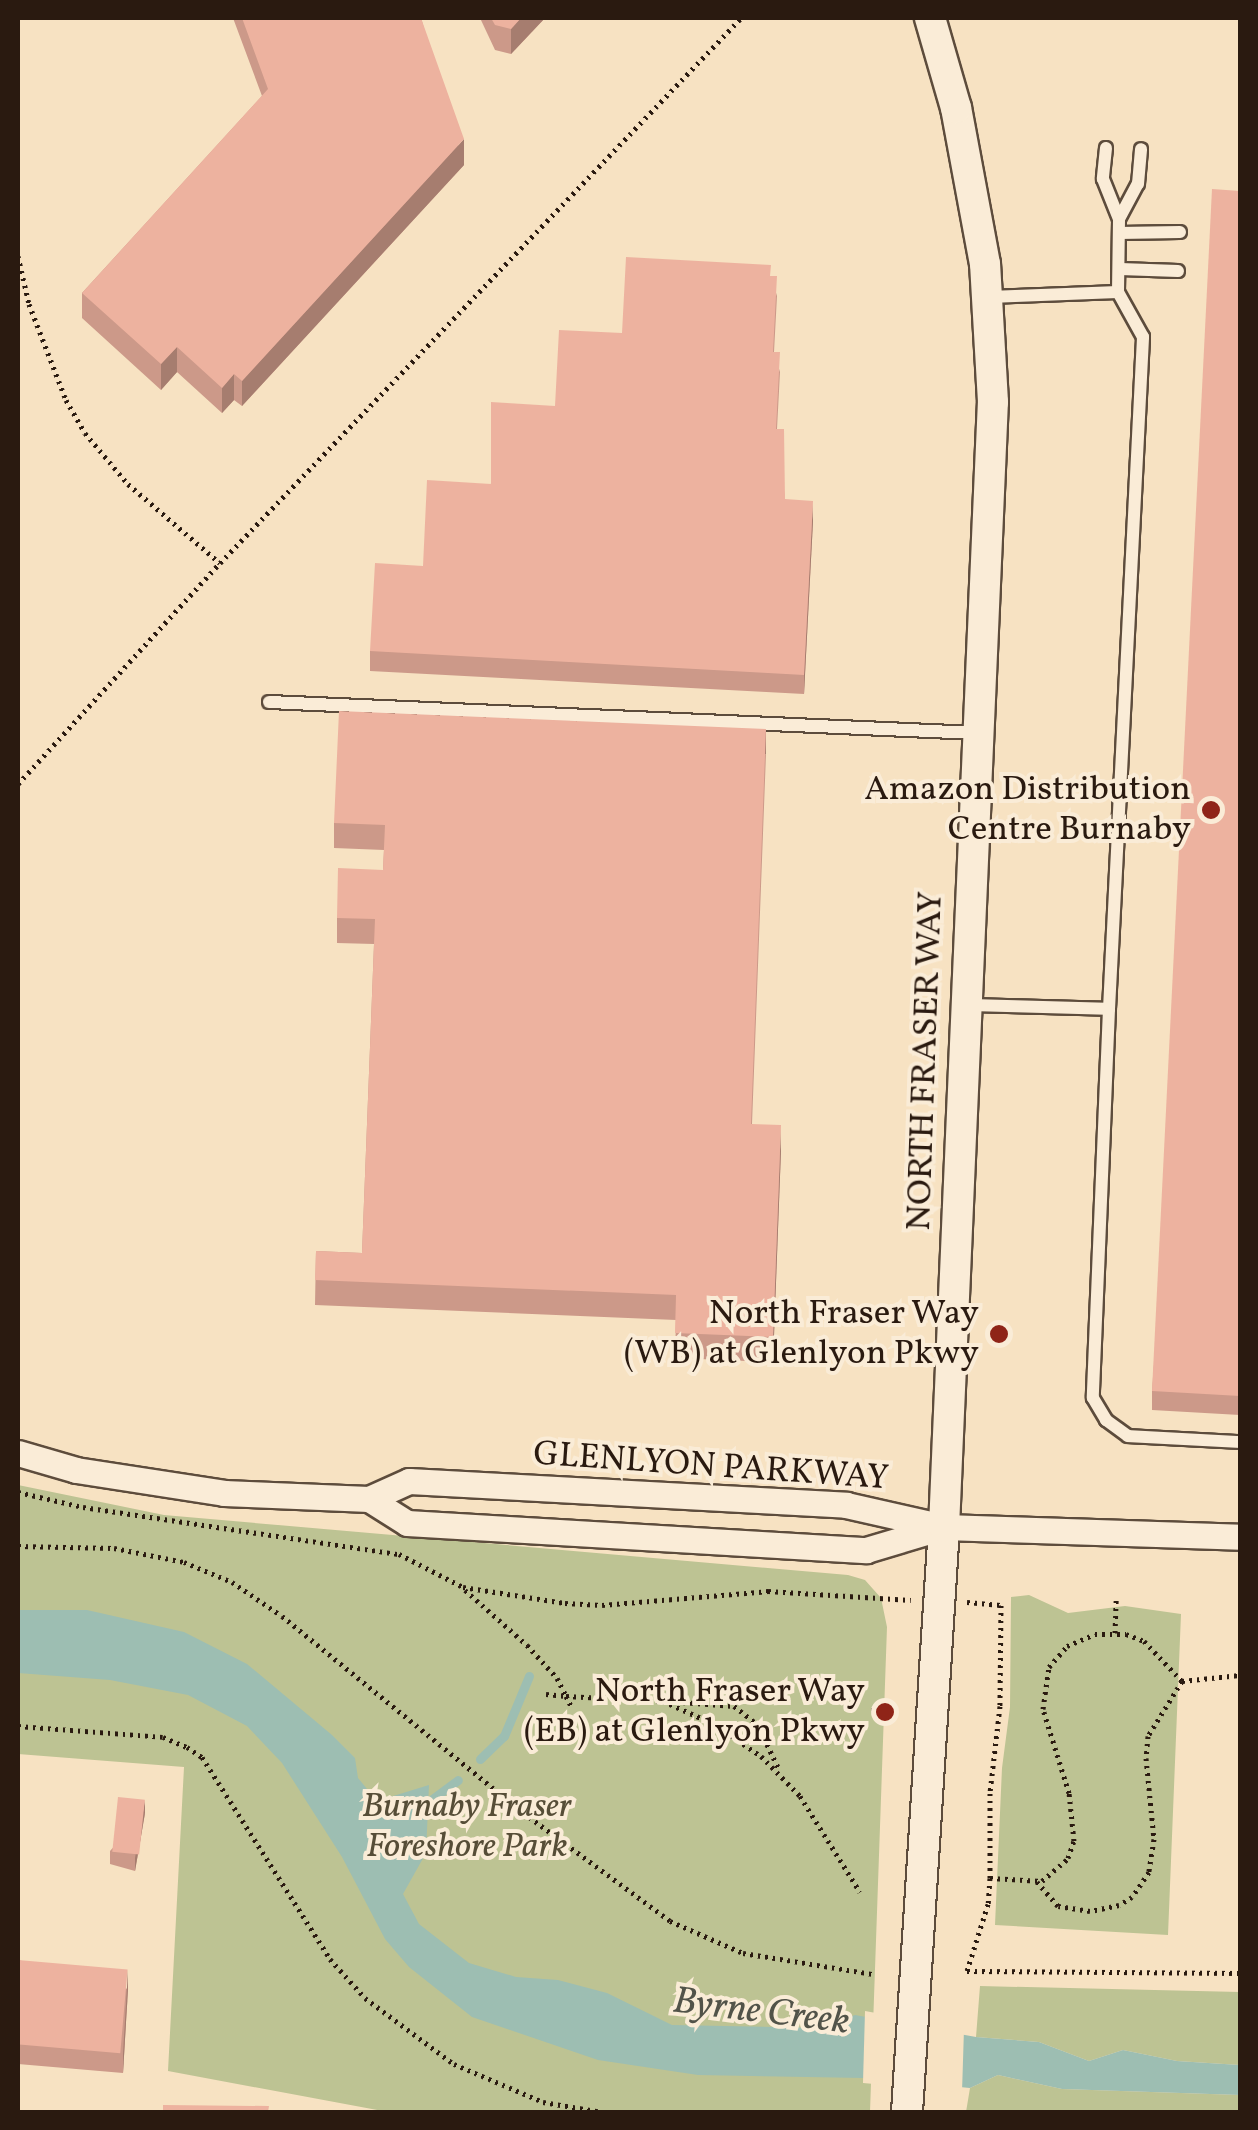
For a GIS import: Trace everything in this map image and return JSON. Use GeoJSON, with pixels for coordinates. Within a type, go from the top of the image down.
{"type":"FeatureCollection","features":[{"type":"Feature","properties":{"kind":"street","name":"NORTH FRASER WAY"},"geometry":{"type":"LineString","coordinates":[[908,2112],[944,1527],[993,402],[987,297],[956,108],[930,18]]}},
{"type":"Feature","properties":{"kind":"street","name":"GLENLYON PARKWAY"},"geometry":{"type":"LineString","coordinates":[[18,1453],[76,1470],[204,1490],[369,1499],[409,1481],[846,1505],[944,1527]]}},
{"type":"Feature","properties":{"kind":"street","name":"GLENLYON PARKWAY"},"geometry":{"type":"LineString","coordinates":[[369,1499],[407,1524],[866,1550],[944,1527]]}},
{"type":"Feature","properties":{"kind":"street"},"geometry":{"type":"LineString","coordinates":[[944,1527],[1240,1536]]}},
{"type":"Feature","properties":{"kind":"lane"},"geometry":{"type":"LineString","coordinates":[[1106,148],[1104,179],[1119,226],[1118,292],[1143,337],[1093,1398],[1106,1420],[1128,1436],[1240,1442]]}},
{"type":"Feature","properties":{"kind":"lane"},"geometry":{"type":"LineString","coordinates":[[1119,226],[1138,184],[1141,148]]}},
{"type":"Feature","properties":{"kind":"lane"},"geometry":{"type":"LineString","coordinates":[[1119,226],[1180,232]]}},
{"type":"Feature","properties":{"kind":"lane"},"geometry":{"type":"LineString","coordinates":[[1120,270],[1178,270]]}},
{"type":"Feature","properties":{"kind":"lane"},"geometry":{"type":"LineString","coordinates":[[987,297],[1118,292]]}},
{"type":"Feature","properties":{"kind":"lane"},"geometry":{"type":"LineString","coordinates":[[269,702],[977,732]]}},
{"type":"Feature","properties":{"kind":"lane"},"geometry":{"type":"LineString","coordinates":[[966,1005],[1109,1009]]}},
{"type":"Feature","properties":{"kind":"path"},"geometry":{"type":"LineString","coordinates":[[18,784],[220,562],[740,18]]}},
{"type":"Feature","properties":{"kind":"path"},"geometry":{"type":"LineString","coordinates":[[18,256],[30,304],[84,434],[128,484],[220,562]]}},
{"type":"Feature","properties":{"kind":"path"},"geometry":{"type":"LineString","coordinates":[[18,1492],[83,1507],[399,1554],[463,1587],[557,1678],[572,1708]]}},
{"type":"Feature","properties":{"kind":"path"},"geometry":{"type":"LineString","coordinates":[[18,1546],[114,1548],[184,1562],[232,1582],[282,1616],[517,1808],[670,1921],[743,1953],[873,1974]]}},
{"type":"Feature","properties":{"kind":"path"},"geometry":{"type":"LineString","coordinates":[[463,1587],[602,1605],[768,1590],[881,1598]]}},
{"type":"Feature","properties":{"kind":"path"},"geometry":{"type":"LineString","coordinates":[[1115,1633],[1116,1599]]}},
{"type":"Feature","properties":{"kind":"path"},"geometry":{"type":"LineString","coordinates":[[980,1603],[1001,1606],[1000,1706],[990,1793],[988,1904],[968,1971],[1240,1973]]}},
{"type":"Feature","properties":{"kind":"path"},"geometry":{"type":"LineString","coordinates":[[990,1878],[1037,1882],[1060,1868],[1074,1841],[1068,1793],[1046,1723],[1045,1678],[1067,1646],[1095,1634],[1115,1633],[1144,1641],[1182,1681]]}},
{"type":"Feature","properties":{"kind":"path"},"geometry":{"type":"LineString","coordinates":[[1182,1681],[1240,1675]]}},
{"type":"Feature","properties":{"kind":"path"},"geometry":{"type":"LineString","coordinates":[[1037,1882],[1058,1906],[1090,1911],[1120,1905],[1142,1886],[1154,1839],[1146,1758],[1148,1736],[1182,1681]]}},
{"type":"Feature","properties":{"kind":"path"},"geometry":{"type":"LineString","coordinates":[[546,1694],[734,1706],[757,1724],[778,1770]]}},
{"type":"Feature","properties":{"kind":"path"},"geometry":{"type":"LineString","coordinates":[[663,1701],[712,1723],[778,1770],[819,1824],[860,1892]]}},
{"type":"Feature","properties":{"kind":"path"},"geometry":{"type":"LineString","coordinates":[[871,1710],[885,1712]]}},
{"type":"Feature","properties":{"kind":"path"},"geometry":{"type":"LineString","coordinates":[[18,1726],[163,1737],[187,1746],[202,1757],[330,1959],[365,1998],[454,2064],[543,2102],[602,2112]]}},
{"type":"Feature","properties":{"kind":"green space","name":"Burnaby Fraser Foreshore Park"},"geometry":{"type":"Polygon","coordinates":[[[18,1485],[164,1515],[848,1575],[865,1580],[881,1598],[887,1627],[870,2112],[388,2112],[168,2071],[184,1767],[18,1754],[18,1485]]]}},
{"type":"Feature","properties":{"kind":"green space"},"geometry":{"type":"Polygon","coordinates":[[[1029,1595],[1068,1613],[1125,1606],[1181,1614],[1168,1935],[995,1925],[1002,1768],[1010,1707],[1011,1597],[1029,1595]]]}},
{"type":"Feature","properties":{"kind":"green space"},"geometry":{"type":"Polygon","coordinates":[[[980,1986],[1240,1992],[1240,2065],[1177,2061],[1123,2050],[1089,2061],[1039,2042],[976,2037],[980,1986]]]}},
{"type":"Feature","properties":{"kind":"green space"},"geometry":{"type":"Polygon","coordinates":[[[998,2075],[1062,2089],[1240,2095],[1240,2112],[966,2112],[970,2088],[998,2075]]]}},
{"type":"Feature","properties":{"kind":"water"},"geometry":{"type":"Polygon","coordinates":[[[18,1610],[87,1610],[184,1632],[247,1664],[332,1735],[355,1758],[358,1778],[377,1801],[429,1785],[426,1853],[403,1894],[419,1924],[469,1963],[516,1977],[558,1980],[607,1993],[672,2025],[820,2028],[855,2015],[976,2037],[1039,2042],[1089,2061],[1123,2050],[1177,2061],[1240,2065],[1240,2095],[1062,2089],[998,2075],[970,2088],[865,2078],[698,2075],[598,2060],[472,2017],[409,1967],[385,1939],[342,1857],[282,1763],[247,1726],[188,1695],[110,1680],[18,1673],[18,1610]]]}},
{"type":"Feature","properties":{"kind":"pier"},"geometry":{"type":"Polygon","coordinates":[[[865,2011],[964,2029],[962,2092],[863,2083],[865,2011]]]}},
{"type":"Feature","properties":{"kind":"building"},"geometry":{"type":"Polygon","coordinates":[[[242,18],[421,18],[464,139],[242,381],[234,374],[222,388],[177,347],[161,364],[82,293],[268,89],[242,18]]]}},
{"type":"Feature","properties":{"kind":"building"},"geometry":{"type":"Polygon","coordinates":[[[491,18],[521,18],[511,29],[495,25],[491,18]]]}},
{"type":"Feature","properties":{"kind":"building","name":"Amazon Distribution Centre Burnaby"},"geometry":{"type":"Polygon","coordinates":[[[1212,189],[1240,191],[1240,1396],[1152,1391],[1212,189]]]}},
{"type":"Feature","properties":{"kind":"building"},"geometry":{"type":"Polygon","coordinates":[[[626,257],[771,265],[770,276],[777,276],[773,352],[780,352],[776,429],[784,429],[785,499],[813,501],[804,675],[370,651],[375,563],[423,566],[427,480],[491,484],[491,402],[555,406],[559,330],[622,333],[626,257]]]}},
{"type":"Feature","properties":{"kind":"building"},"geometry":{"type":"Polygon","coordinates":[[[339,711],[766,729],[751,1124],[781,1125],[773,1337],[675,1333],[676,1295],[315,1280],[316,1251],[362,1253],[375,919],[337,918],[338,868],[383,870],[385,825],[334,823],[339,711]]]}},
{"type":"Feature","properties":{"kind":"building"},"geometry":{"type":"Polygon","coordinates":[[[118,1797],[145,1800],[139,1855],[112,1852],[118,1797]]]}},
{"type":"Feature","properties":{"kind":"building"},"geometry":{"type":"Polygon","coordinates":[[[18,1960],[128,1970],[120,2053],[18,2044],[18,1960]]]}},
{"type":"Feature","properties":{"kind":"building"},"geometry":{"type":"Polygon","coordinates":[[[163,2105],[269,2106],[268,2112],[163,2112],[163,2105]]]}},
{"type":"Feature","properties":{"kind":"waterway"},"geometry":{"type":"LineString","coordinates":[[480,1759],[504,1736],[529,1676]]}},
{"type":"Feature","properties":{"kind":"waterway"},"geometry":{"type":"LineString","coordinates":[[420,1808],[458,1780]]}},
{"type":"Feature","properties":{"kind":"place","name":"Amazon Distribution Centre Burnaby"},"geometry":{"type":"Point","coordinates":[1211,810]}},
{"type":"Feature","properties":{"kind":"place","name":"North Fraser Way (WB) at Glenlyon Pkwy"},"geometry":{"type":"Point","coordinates":[999,1334]}},
{"type":"Feature","properties":{"kind":"place","name":"North Fraser Way (EB) at Glenlyon Pkwy"},"geometry":{"type":"Point","coordinates":[885,1712]}},
{"type":"Feature","properties":{"kind":"water label","name":"Byrne Creek"},"geometry":{"type":"Point","coordinates":[761,2013]}}]}
